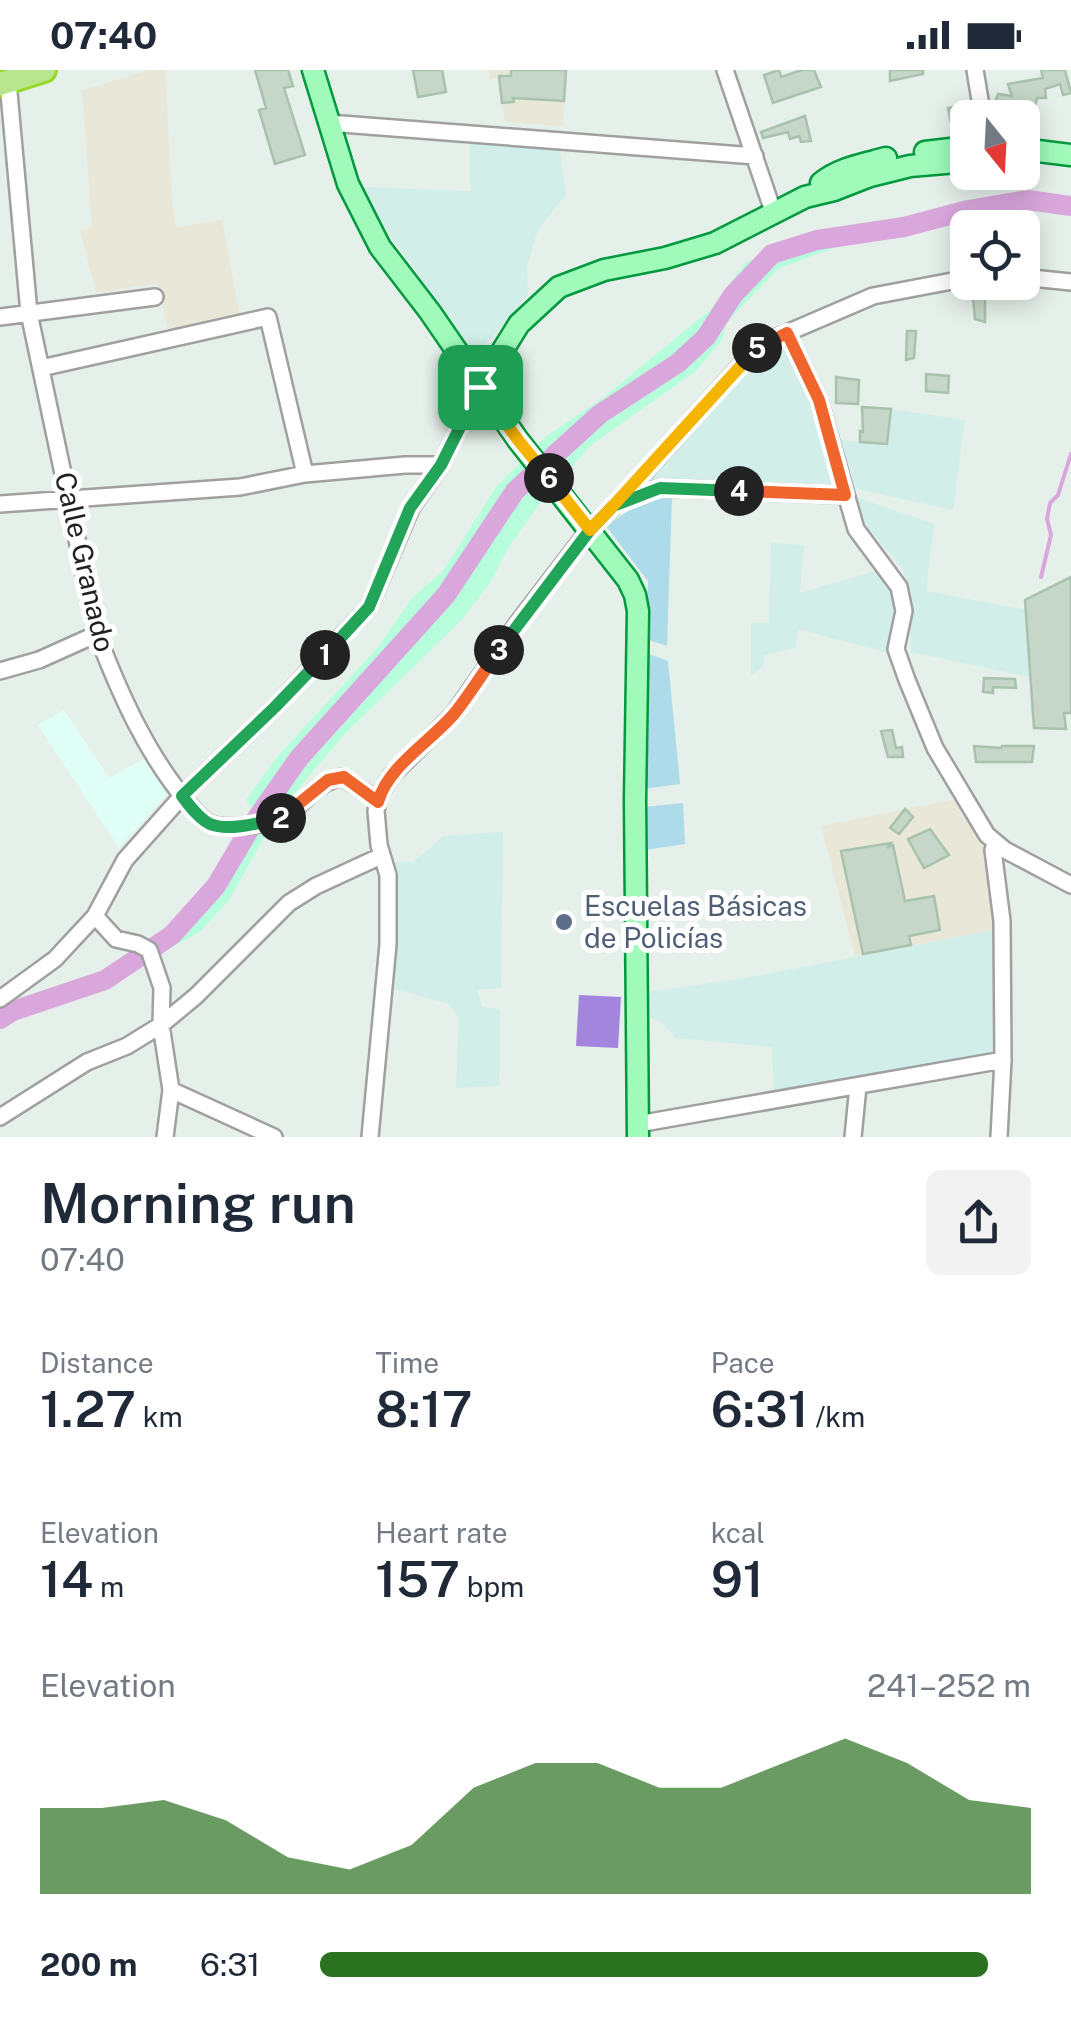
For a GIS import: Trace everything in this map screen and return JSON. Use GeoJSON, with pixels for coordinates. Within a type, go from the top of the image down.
{"type":"FeatureCollection","features":[{"type":"Feature","properties":{"kind":"highway"},"geometry":{"type":"LineString","coordinates":[[4,83],[44,70]]}},
{"type":"Feature","properties":{"kind":"main road"},"geometry":{"type":"LineString","coordinates":[[313,70],[348,184],[380,248],[636,595],[638,1131]]}},
{"type":"Feature","properties":{"kind":"main road"},"geometry":{"type":"LineString","coordinates":[[805,198],[827,178],[857,165],[950,149]]}},
{"type":"Feature","properties":{"kind":"main road"},"geometry":{"type":"LineString","coordinates":[[1040,152],[1071,156]]}},
{"type":"Feature","properties":{"kind":"main road"},"geometry":{"type":"LineString","coordinates":[[480,387],[519,324],[559,287],[604,270],[715,243],[805,198],[870,176],[910,166],[950,163]]}},
{"type":"Feature","properties":{"kind":"main road"},"geometry":{"type":"LineString","coordinates":[[1040,165],[1071,168]]}},
{"type":"Feature","properties":{"kind":"street"},"geometry":{"type":"LineString","coordinates":[[726,70],[774,214]]}},
{"type":"Feature","properties":{"kind":"street"},"geometry":{"type":"LineString","coordinates":[[975,70],[980,100]]}},
{"type":"Feature","properties":{"kind":"street","name":"Calle Granado"},"geometry":{"type":"LineString","coordinates":[[4,83],[29,313],[97,634],[114,678],[155,758],[182,796],[210,824],[252,825],[282,818],[328,780],[344,777],[378,802]]}},
{"type":"Feature","properties":{"kind":"street"},"geometry":{"type":"LineString","coordinates":[[329,123],[755,156]]}},
{"type":"Feature","properties":{"kind":"street"},"geometry":{"type":"LineString","coordinates":[[1040,278],[1071,282]]}},
{"type":"Feature","properties":{"kind":"street"},"geometry":{"type":"LineString","coordinates":[[370,1137],[388,944],[388,874],[381,856],[376,811],[390,776],[453,714],[590,530],[759,345],[873,296],[950,281]]}},
{"type":"Feature","properties":{"kind":"street"},"geometry":{"type":"LineString","coordinates":[[0,317],[155,297]]}},
{"type":"Feature","properties":{"kind":"street"},"geometry":{"type":"LineString","coordinates":[[41,368],[268,317],[305,474]]}},
{"type":"Feature","properties":{"kind":"street"},"geometry":{"type":"LineString","coordinates":[[787,333],[819,400],[856,529],[899,588],[904,610],[896,649],[935,748],[987,835],[1071,885]]}},
{"type":"Feature","properties":{"kind":"street"},"geometry":{"type":"LineString","coordinates":[[0,998],[54,959],[94,916],[125,860],[182,796],[275,707],[369,607],[410,508],[441,465],[480,387]]}},
{"type":"Feature","properties":{"kind":"street"},"geometry":{"type":"LineString","coordinates":[[0,504],[240,487],[305,474],[441,465]]}},
{"type":"Feature","properties":{"kind":"street"},"geometry":{"type":"LineString","coordinates":[[613,506],[660,488],[845,495]]}},
{"type":"Feature","properties":{"kind":"street"},"geometry":{"type":"LineString","coordinates":[[0,670],[39,660],[97,634]]}},
{"type":"Feature","properties":{"kind":"street"},"geometry":{"type":"LineString","coordinates":[[996,843],[993,850],[1002,921],[999,1137]]}},
{"type":"Feature","properties":{"kind":"street"},"geometry":{"type":"LineString","coordinates":[[0,1117],[87,1062],[126,1046],[160,1025],[196,996],[289,903],[381,856]]}},
{"type":"Feature","properties":{"kind":"street"},"geometry":{"type":"LineString","coordinates":[[94,916],[116,939],[149,950],[162,988],[160,1025],[171,1090],[165,1137]]}},
{"type":"Feature","properties":{"kind":"street"},"geometry":{"type":"LineString","coordinates":[[638,1131],[1003,1060]]}},
{"type":"Feature","properties":{"kind":"street"},"geometry":{"type":"LineString","coordinates":[[853,1137],[858,1086]]}},
{"type":"Feature","properties":{"kind":"street"},"geometry":{"type":"LineString","coordinates":[[171,1090],[274,1137]]}},
{"type":"Feature","properties":{"kind":"shaded area"},"geometry":{"type":"Polygon","coordinates":[[[149,70],[165,70],[176,228],[222,219],[240,316],[169,333],[157,283],[96,293],[80,230],[92,227],[82,90],[149,70]]]}},
{"type":"Feature","properties":{"kind":"shaded area"},"geometry":{"type":"Polygon","coordinates":[[[489,70],[566,70],[563,126],[505,122],[499,77],[490,80],[489,70]]]}},
{"type":"Feature","properties":{"kind":"shaded area"},"geometry":{"type":"Polygon","coordinates":[[[470,142],[560,150],[566,195],[538,229],[527,267],[528,295],[493,337],[473,353],[381,222],[363,187],[470,191],[470,142]]]}},
{"type":"Feature","properties":{"kind":"shaded area"},"geometry":{"type":"Polygon","coordinates":[[[783,341],[815,414],[837,486],[647,479],[772,345],[783,341]]]}},
{"type":"Feature","properties":{"kind":"shaded area"},"geometry":{"type":"Polygon","coordinates":[[[891,409],[965,420],[953,510],[857,489],[839,440],[887,444],[891,409]]]}},
{"type":"Feature","properties":{"kind":"shaded area"},"geometry":{"type":"Polygon","coordinates":[[[672,496],[667,646],[646,639],[648,581],[606,526],[637,505],[672,496]]]}},
{"type":"Feature","properties":{"kind":"shaded area"},"geometry":{"type":"Polygon","coordinates":[[[853,496],[934,524],[926,591],[1026,610],[1030,677],[911,652],[909,588],[901,566],[868,528],[853,496]]]}},
{"type":"Feature","properties":{"kind":"shaded area"},"geometry":{"type":"Polygon","coordinates":[[[771,543],[804,545],[800,593],[875,571],[887,582],[896,601],[888,653],[798,629],[796,648],[764,655],[763,667],[751,675],[751,623],[769,623],[771,543]]]}},
{"type":"Feature","properties":{"kind":"shaded area"},"geometry":{"type":"Polygon","coordinates":[[[646,653],[668,661],[680,784],[643,789],[646,653]]]}},
{"type":"Feature","properties":{"kind":"shaded area"},"geometry":{"type":"Polygon","coordinates":[[[64,710],[109,778],[146,758],[166,790],[165,796],[119,848],[38,725],[64,710]]]}},
{"type":"Feature","properties":{"kind":"shaded area"},"geometry":{"type":"Polygon","coordinates":[[[956,799],[964,821],[973,823],[986,846],[998,929],[855,956],[821,826],[956,799]]]}},
{"type":"Feature","properties":{"kind":"shaded area"},"geometry":{"type":"Polygon","coordinates":[[[683,803],[685,844],[645,850],[644,807],[683,803]]]}},
{"type":"Feature","properties":{"kind":"shaded area"},"geometry":{"type":"Polygon","coordinates":[[[503,832],[501,988],[477,990],[482,1007],[500,1009],[499,1086],[456,1088],[459,1018],[449,1004],[394,989],[397,932],[393,862],[413,862],[444,836],[503,832]]]}},
{"type":"Feature","properties":{"kind":"shaded area"},"geometry":{"type":"Polygon","coordinates":[[[998,929],[996,1053],[774,1095],[772,1047],[676,1038],[662,1023],[650,1018],[648,992],[746,978],[998,929]]]}},
{"type":"Feature","properties":{"kind":"shaded area"},"geometry":{"type":"Polygon","coordinates":[[[579,995],[621,997],[618,1048],[576,1046],[579,995]]]}},
{"type":"Feature","properties":{"kind":"sand"},"geometry":{"type":"Polygon","coordinates":[[[1052,196],[1071,201],[1071,215],[1040,210],[950,210],[950,225],[844,244],[778,269],[726,323],[722,340],[696,371],[590,446],[537,507],[490,583],[462,619],[345,734],[277,814],[229,900],[200,932],[147,960],[140,947],[169,925],[209,883],[252,808],[246,800],[276,758],[379,646],[412,598],[443,571],[496,487],[545,437],[603,398],[711,309],[745,263],[827,231],[995,197],[1052,196]]]}},
{"type":"Feature","properties":{"kind":"building"},"geometry":{"type":"Polygon","coordinates":[[[255,70],[288,70],[293,86],[284,88],[305,155],[275,164],[259,110],[266,108],[255,70]]]}},
{"type":"Feature","properties":{"kind":"building"},"geometry":{"type":"Polygon","coordinates":[[[413,70],[442,70],[446,92],[418,97],[413,70]]]}},
{"type":"Feature","properties":{"kind":"building"},"geometry":{"type":"Polygon","coordinates":[[[511,70],[566,70],[564,101],[513,98],[514,102],[502,103],[499,76],[511,76],[511,70]]]}},
{"type":"Feature","properties":{"kind":"building"},"geometry":{"type":"Polygon","coordinates":[[[779,70],[781,77],[814,70],[821,87],[773,103],[764,75],[779,70]]]}},
{"type":"Feature","properties":{"kind":"building"},"geometry":{"type":"Polygon","coordinates":[[[890,70],[923,70],[923,74],[890,81],[890,70]]]}},
{"type":"Feature","properties":{"kind":"building"},"geometry":{"type":"Polygon","coordinates":[[[1041,70],[1065,70],[1071,93],[1063,95],[1060,84],[1045,89],[1046,98],[996,100],[998,94],[1012,96],[1008,84],[1043,78],[1041,70]]]}},
{"type":"Feature","properties":{"kind":"building"},"geometry":{"type":"Polygon","coordinates":[[[805,116],[811,141],[801,142],[799,136],[790,139],[788,132],[763,138],[761,132],[805,116]]]}},
{"type":"Feature","properties":{"kind":"building"},"geometry":{"type":"Polygon","coordinates":[[[973,300],[985,300],[985,322],[975,319],[973,300]]]}},
{"type":"Feature","properties":{"kind":"building"},"geometry":{"type":"Polygon","coordinates":[[[907,331],[916,331],[914,358],[906,360],[907,331]]]}},
{"type":"Feature","properties":{"kind":"building"},"geometry":{"type":"Polygon","coordinates":[[[926,374],[949,376],[948,393],[926,391],[926,374]]]}},
{"type":"Feature","properties":{"kind":"building"},"geometry":{"type":"Polygon","coordinates":[[[836,377],[859,380],[858,404],[836,403],[836,377]]]}},
{"type":"Feature","properties":{"kind":"building"},"geometry":{"type":"Polygon","coordinates":[[[862,407],[891,409],[887,444],[860,442],[862,407]]]}},
{"type":"Feature","properties":{"kind":"building"},"geometry":{"type":"Polygon","coordinates":[[[1071,577],[1071,713],[1064,713],[1066,729],[1034,728],[1025,600],[1071,577]]]}},
{"type":"Feature","properties":{"kind":"building"},"geometry":{"type":"Polygon","coordinates":[[[984,678],[1015,679],[1016,688],[993,687],[993,693],[983,692],[984,678]]]}},
{"type":"Feature","properties":{"kind":"building"},"geometry":{"type":"Polygon","coordinates":[[[892,730],[896,748],[902,747],[903,757],[888,757],[881,731],[892,730]]]}},
{"type":"Feature","properties":{"kind":"building"},"geometry":{"type":"Polygon","coordinates":[[[974,746],[1034,746],[1032,762],[976,762],[974,746]]]}},
{"type":"Feature","properties":{"kind":"building"},"geometry":{"type":"Polygon","coordinates":[[[905,809],[913,817],[899,834],[890,828],[905,809]]]}},
{"type":"Feature","properties":{"kind":"building"},"geometry":{"type":"Polygon","coordinates":[[[930,829],[949,855],[924,868],[908,839],[930,829]]]}},
{"type":"Feature","properties":{"kind":"building"},"geometry":{"type":"Polygon","coordinates":[[[891,843],[887,848],[893,845],[905,901],[934,896],[940,930],[909,936],[911,945],[863,954],[841,851],[891,843]]]}},
{"type":"Feature","properties":{"kind":"waterway"},"geometry":{"type":"LineString","coordinates":[[0,1019],[105,980],[172,935],[216,886],[299,758],[446,595],[515,491],[600,414],[678,363],[706,337],[733,295],[772,254],[817,240],[904,227],[1028,200],[1071,206]]}},
{"type":"Feature","properties":{"kind":"waterway"},"geometry":{"type":"LineString","coordinates":[[1041,577],[1051,535],[1047,519],[1050,503],[1058,495],[1071,454]]}},
{"type":"Feature","properties":{"kind":"place","name":"Escuelas Básicas de Policías"},"geometry":{"type":"Point","coordinates":[564,922]}},
{"type":"Feature","properties":{"kind":"route"},"geometry":{"type":"LineString","coordinates":[[787,333],[819,400],[845,495],[660,488],[613,506],[519,621],[453,714],[390,776],[378,802],[344,777],[328,780],[282,818],[252,825],[210,824],[182,796],[275,707],[369,607],[410,508],[441,465],[480,387],[590,530],[759,345],[787,333]]}}]}
